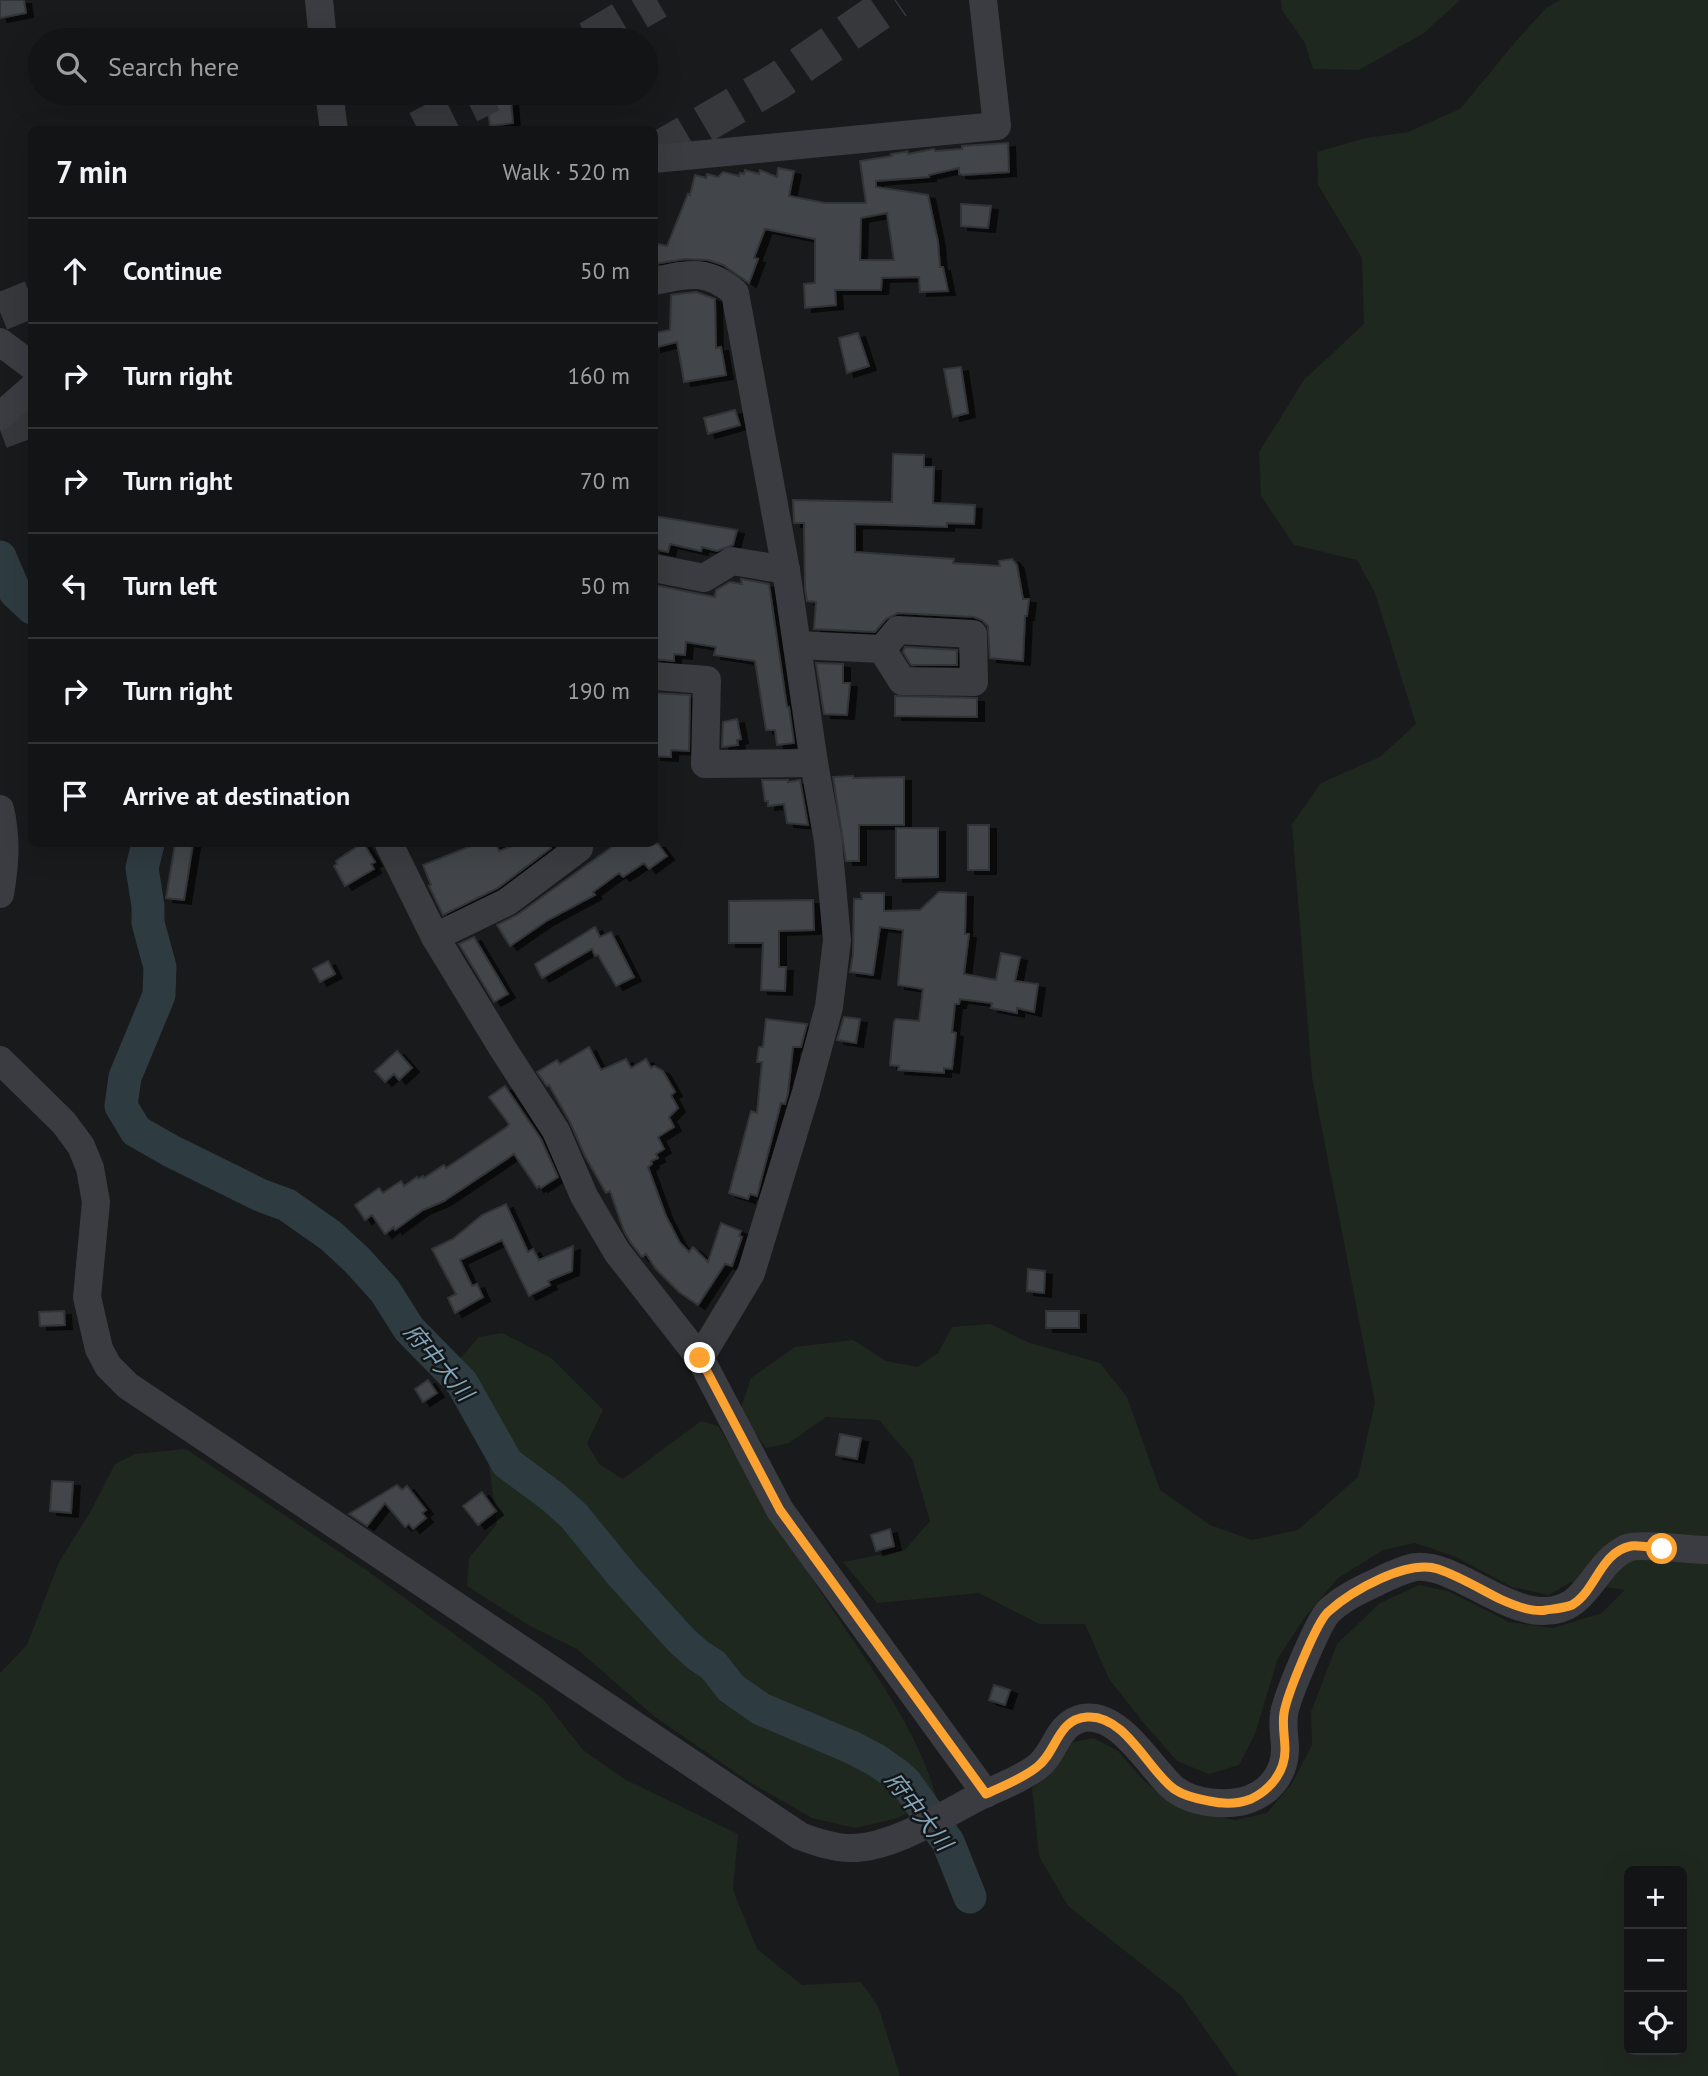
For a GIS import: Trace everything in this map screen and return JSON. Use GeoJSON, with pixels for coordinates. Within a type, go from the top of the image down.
{"type":"FeatureCollection","features":[{"type":"Feature","properties":{"kind":"street"},"geometry":{"type":"LineString","coordinates":[[319,0],[322,28]]}},
{"type":"Feature","properties":{"kind":"street"},"geometry":{"type":"LineString","coordinates":[[658,159],[997,126],[983,0]]}},
{"type":"Feature","properties":{"kind":"street"},"geometry":{"type":"LineString","coordinates":[[331,105],[333,126]]}},
{"type":"Feature","properties":{"kind":"street"},"geometry":{"type":"LineString","coordinates":[[658,280],[687,274],[707,275],[723,282],[735,293],[786,570],[828,841],[837,940],[829,1007],[751,1273],[700,1358]]}},
{"type":"Feature","properties":{"kind":"street"},"geometry":{"type":"LineString","coordinates":[[0,342],[28,363]]}},
{"type":"Feature","properties":{"kind":"street"},"geometry":{"type":"LineString","coordinates":[[0,416],[28,391]]}},
{"type":"Feature","properties":{"kind":"street"},"geometry":{"type":"LineString","coordinates":[[658,569],[704,578],[732,561],[786,570]]}},
{"type":"Feature","properties":{"kind":"street"},"geometry":{"type":"LineString","coordinates":[[797,645],[882,649]]}},
{"type":"Feature","properties":{"kind":"street"},"geometry":{"type":"LineString","coordinates":[[658,676],[708,680],[705,764],[814,763]]}},
{"type":"Feature","properties":{"kind":"street"},"geometry":{"type":"LineString","coordinates":[[0,809],[5,832],[6,862],[0,894]]}},
{"type":"Feature","properties":{"kind":"street"},"geometry":{"type":"LineString","coordinates":[[390,847],[435,937],[556,1131],[584,1196],[617,1252],[700,1358],[780,1510],[986,1794]]}},
{"type":"Feature","properties":{"kind":"street"},"geometry":{"type":"LineString","coordinates":[[435,937],[507,902],[578,847]]}},
{"type":"Feature","properties":{"kind":"street"},"geometry":{"type":"LineString","coordinates":[[0,1060],[64,1123],[80,1146],[90,1168],[96,1202],[87,1297],[99,1349],[108,1366],[128,1386],[800,1836],[821,1844],[851,1848],[876,1844],[909,1832],[1022,1777],[1048,1757],[1058,1735],[1070,1722],[1087,1717],[1102,1719],[1117,1727],[1174,1789],[1197,1799],[1221,1804],[1249,1799],[1270,1788],[1280,1772],[1285,1753],[1284,1715],[1290,1692],[1326,1614],[1356,1592],[1397,1572],[1418,1567],[1437,1569],[1513,1605],[1542,1611],[1571,1605],[1586,1591],[1609,1559],[1630,1546],[1708,1550]]}},
{"type":"Feature","properties":{"kind":"shaded area"},"geometry":{"type":"Polygon","coordinates":[[[1281,0],[1460,0],[1424,33],[1359,70],[1313,69],[1305,43],[1282,10],[1281,0]]]}},
{"type":"Feature","properties":{"kind":"shaded area"},"geometry":{"type":"Polygon","coordinates":[[[1560,0],[1708,0],[1708,2076],[1238,2076],[1181,1995],[1068,1906],[1039,1856],[1032,1788],[1055,1766],[1073,1742],[1094,1738],[1118,1751],[1145,1782],[1184,1809],[1235,1820],[1267,1813],[1292,1783],[1312,1745],[1311,1712],[1337,1644],[1380,1603],[1419,1585],[1448,1591],[1509,1622],[1553,1628],[1602,1613],[1625,1590],[1571,1582],[1549,1595],[1512,1587],[1454,1556],[1415,1543],[1383,1550],[1338,1578],[1305,1617],[1278,1658],[1255,1734],[1239,1765],[1209,1774],[1177,1761],[1143,1722],[1109,1679],[1085,1624],[1039,1624],[979,1593],[877,1603],[843,1562],[905,1550],[930,1521],[912,1459],[879,1420],[826,1417],[789,1443],[766,1448],[740,1411],[751,1378],[795,1347],[853,1340],[886,1361],[917,1367],[938,1353],[952,1327],[990,1324],[1027,1342],[1100,1363],[1127,1397],[1160,1490],[1210,1525],[1252,1540],[1298,1530],[1358,1477],[1375,1403],[1312,1077],[1292,824],[1321,783],[1380,757],[1416,724],[1375,593],[1357,560],[1294,545],[1261,496],[1259,452],[1304,380],[1364,324],[1362,258],[1318,185],[1317,152],[1366,138],[1408,132],[1460,109],[1546,8],[1560,0]]]}},
{"type":"Feature","properties":{"kind":"shaded area"},"geometry":{"type":"Polygon","coordinates":[[[502,1333],[551,1358],[603,1410],[587,1443],[599,1464],[623,1479],[701,1421],[718,1426],[890,1697],[917,1746],[936,1797],[898,1818],[855,1828],[812,1818],[751,1783],[655,1717],[577,1649],[530,1626],[467,1586],[469,1558],[497,1524],[489,1465],[469,1416],[455,1364],[479,1337],[502,1333]]]}},
{"type":"Feature","properties":{"kind":"shaded area"},"geometry":{"type":"Polygon","coordinates":[[[186,1449],[369,1572],[543,1699],[583,1750],[626,1780],[738,1834],[733,1890],[757,1949],[802,1985],[861,1982],[878,2006],[900,2076],[0,2076],[0,1673],[27,1645],[59,1562],[91,1511],[115,1464],[135,1454],[186,1449]]]}},
{"type":"Feature","properties":{"kind":"building"},"geometry":{"type":"Polygon","coordinates":[[[0,0],[24,0],[26,13],[0,18],[0,0]]]}},
{"type":"Feature","properties":{"kind":"building"},"geometry":{"type":"Polygon","coordinates":[[[487,105],[511,105],[513,123],[490,126],[487,105]]]}},
{"type":"Feature","properties":{"kind":"building"},"geometry":{"type":"Polygon","coordinates":[[[1008,143],[1009,172],[963,175],[959,174],[959,168],[929,177],[876,181],[876,187],[928,195],[938,242],[940,267],[943,267],[948,291],[920,292],[919,277],[882,278],[881,290],[835,290],[836,305],[805,308],[804,284],[815,283],[815,239],[765,229],[754,258],[758,259],[749,283],[723,265],[708,260],[685,259],[658,263],[658,244],[667,246],[688,194],[690,195],[695,175],[718,177],[723,172],[739,176],[740,173],[744,174],[745,170],[759,174],[760,170],[777,177],[778,168],[794,171],[789,196],[825,203],[866,203],[860,161],[907,151],[908,154],[934,149],[962,149],[962,146],[1008,143]],[[887,213],[861,218],[860,260],[894,260],[887,213]]]}},
{"type":"Feature","properties":{"kind":"building"},"geometry":{"type":"Polygon","coordinates":[[[961,204],[991,206],[988,228],[961,226],[961,204]]]}},
{"type":"Feature","properties":{"kind":"building"},"geometry":{"type":"Polygon","coordinates":[[[696,292],[715,299],[716,348],[721,347],[726,375],[684,382],[677,342],[658,347],[658,332],[670,330],[671,295],[696,292]]]}},
{"type":"Feature","properties":{"kind":"building"},"geometry":{"type":"Polygon","coordinates":[[[858,333],[869,366],[847,373],[839,338],[858,333]]]}},
{"type":"Feature","properties":{"kind":"building"},"geometry":{"type":"Polygon","coordinates":[[[961,367],[968,413],[953,417],[944,369],[961,367]]]}},
{"type":"Feature","properties":{"kind":"building"},"geometry":{"type":"Polygon","coordinates":[[[735,410],[740,425],[708,434],[704,418],[735,410]]]}},
{"type":"Feature","properties":{"kind":"building"},"geometry":{"type":"Polygon","coordinates":[[[893,454],[924,455],[924,467],[934,467],[933,503],[975,505],[974,524],[947,523],[947,527],[855,524],[855,552],[954,559],[953,563],[1000,566],[999,561],[1012,559],[1017,565],[1023,599],[1029,599],[1025,616],[1023,661],[990,658],[988,626],[974,617],[898,613],[886,619],[875,632],[814,629],[816,602],[807,601],[805,588],[804,523],[794,523],[793,500],[892,502],[893,454]]]}},
{"type":"Feature","properties":{"kind":"building"},"geometry":{"type":"Polygon","coordinates":[[[658,517],[737,530],[733,545],[717,551],[702,547],[701,551],[670,544],[668,552],[658,550],[658,517]]]}},
{"type":"Feature","properties":{"kind":"building"},"geometry":{"type":"Polygon","coordinates":[[[741,579],[769,584],[794,743],[777,745],[775,730],[766,730],[755,661],[714,655],[716,647],[686,642],[685,655],[674,654],[674,661],[658,659],[658,586],[715,597],[716,590],[730,582],[742,584],[741,579]]]}},
{"type":"Feature","properties":{"kind":"building"},"geometry":{"type":"Polygon","coordinates":[[[905,647],[957,650],[957,665],[911,665],[903,652],[905,647]]]}},
{"type":"Feature","properties":{"kind":"building"},"geometry":{"type":"Polygon","coordinates":[[[816,663],[843,664],[843,683],[850,683],[847,715],[824,714],[816,663]]]}},
{"type":"Feature","properties":{"kind":"building"},"geometry":{"type":"Polygon","coordinates":[[[658,693],[690,695],[689,751],[671,750],[671,757],[658,756],[658,693]]]}},
{"type":"Feature","properties":{"kind":"building"},"geometry":{"type":"Polygon","coordinates":[[[895,696],[977,698],[977,717],[895,716],[895,696]]]}},
{"type":"Feature","properties":{"kind":"building"},"geometry":{"type":"Polygon","coordinates":[[[737,719],[741,739],[737,740],[738,745],[722,747],[723,722],[737,719]]]}},
{"type":"Feature","properties":{"kind":"building"},"geometry":{"type":"Polygon","coordinates":[[[833,777],[904,777],[904,825],[859,825],[859,861],[846,861],[833,777]]]}},
{"type":"Feature","properties":{"kind":"building"},"geometry":{"type":"Polygon","coordinates":[[[762,780],[800,780],[808,825],[787,823],[784,804],[768,806],[762,780]]]}},
{"type":"Feature","properties":{"kind":"building"},"geometry":{"type":"Polygon","coordinates":[[[968,825],[989,825],[989,870],[968,870],[968,825]]]}},
{"type":"Feature","properties":{"kind":"building"},"geometry":{"type":"Polygon","coordinates":[[[896,828],[938,828],[938,877],[896,878],[896,828]]]}},
{"type":"Feature","properties":{"kind":"building"},"geometry":{"type":"Polygon","coordinates":[[[658,844],[667,856],[649,869],[644,863],[623,877],[619,873],[593,892],[595,895],[548,920],[510,946],[497,925],[517,915],[612,847],[658,847],[658,844]]]}},
{"type":"Feature","properties":{"kind":"building"},"geometry":{"type":"Polygon","coordinates":[[[174,847],[193,847],[184,900],[166,898],[174,847]]]}},
{"type":"Feature","properties":{"kind":"building"},"geometry":{"type":"Polygon","coordinates":[[[357,847],[366,847],[375,862],[371,864],[374,869],[345,886],[334,866],[336,861],[357,847]]]}},
{"type":"Feature","properties":{"kind":"building"},"geometry":{"type":"Polygon","coordinates":[[[468,847],[497,847],[499,851],[510,847],[551,848],[498,888],[443,915],[429,886],[431,885],[423,865],[468,847]]]}},
{"type":"Feature","properties":{"kind":"building"},"geometry":{"type":"Polygon","coordinates":[[[939,892],[966,893],[965,934],[969,934],[964,974],[996,980],[1001,953],[1020,957],[1015,981],[1038,984],[1034,1012],[1017,1008],[1017,1013],[991,1008],[992,1003],[960,999],[959,1004],[955,1004],[952,1032],[956,1033],[952,1069],[944,1068],[944,1073],[898,1070],[899,1066],[890,1065],[894,1022],[896,1019],[919,1021],[923,989],[898,985],[903,930],[880,927],[873,975],[850,972],[854,899],[862,899],[861,893],[884,893],[884,911],[920,910],[939,892]]]}},
{"type":"Feature","properties":{"kind":"building"},"geometry":{"type":"Polygon","coordinates":[[[813,900],[814,930],[779,931],[779,967],[786,967],[785,991],[761,990],[763,943],[729,943],[729,901],[813,900]]]}},
{"type":"Feature","properties":{"kind":"building"},"geometry":{"type":"Polygon","coordinates":[[[595,927],[600,937],[611,932],[634,977],[616,986],[592,949],[542,978],[535,964],[595,927]]]}},
{"type":"Feature","properties":{"kind":"building"},"geometry":{"type":"Polygon","coordinates":[[[474,937],[508,994],[494,1002],[459,944],[474,937]]]}},
{"type":"Feature","properties":{"kind":"building"},"geometry":{"type":"Polygon","coordinates":[[[328,961],[335,974],[320,982],[313,969],[328,961]]]}},
{"type":"Feature","properties":{"kind":"building"},"geometry":{"type":"Polygon","coordinates":[[[844,1017],[860,1019],[856,1043],[837,1040],[844,1017]]]}},
{"type":"Feature","properties":{"kind":"building"},"geometry":{"type":"Polygon","coordinates":[[[766,1019],[807,1024],[801,1047],[793,1047],[788,1093],[785,1104],[781,1103],[757,1196],[750,1194],[748,1199],[729,1193],[751,1111],[757,1113],[762,1062],[757,1062],[759,1047],[763,1047],[766,1019]]]}},
{"type":"Feature","properties":{"kind":"building"},"geometry":{"type":"Polygon","coordinates":[[[589,1047],[601,1070],[626,1059],[631,1068],[646,1059],[651,1068],[654,1066],[663,1071],[675,1092],[671,1095],[678,1108],[669,1117],[674,1127],[658,1137],[664,1149],[656,1154],[658,1158],[651,1161],[652,1164],[648,1167],[666,1216],[680,1243],[689,1252],[693,1247],[708,1262],[721,1223],[741,1231],[739,1236],[742,1237],[732,1266],[725,1264],[698,1305],[679,1292],[656,1269],[646,1254],[642,1257],[631,1243],[610,1191],[606,1193],[549,1085],[547,1086],[537,1072],[557,1060],[560,1064],[589,1047]]]}},
{"type":"Feature","properties":{"kind":"building"},"geometry":{"type":"Polygon","coordinates":[[[397,1051],[412,1068],[399,1080],[394,1074],[385,1082],[375,1071],[397,1051]]]}},
{"type":"Feature","properties":{"kind":"building"},"geometry":{"type":"Polygon","coordinates":[[[505,1086],[541,1139],[558,1177],[537,1188],[514,1154],[395,1230],[394,1227],[385,1234],[372,1215],[365,1220],[355,1205],[379,1188],[383,1193],[401,1181],[404,1186],[417,1177],[424,1178],[444,1165],[446,1168],[507,1127],[509,1124],[489,1097],[505,1086]]]}},
{"type":"Feature","properties":{"kind":"building"},"geometry":{"type":"Polygon","coordinates":[[[506,1204],[528,1252],[533,1249],[539,1260],[573,1246],[572,1271],[548,1281],[550,1285],[529,1296],[502,1240],[460,1260],[472,1286],[477,1284],[483,1297],[455,1313],[448,1298],[456,1294],[432,1249],[453,1239],[482,1215],[506,1204]]]}},
{"type":"Feature","properties":{"kind":"building"},"geometry":{"type":"Polygon","coordinates":[[[1028,1269],[1045,1271],[1044,1293],[1027,1291],[1028,1269]]]}},
{"type":"Feature","properties":{"kind":"building"},"geometry":{"type":"Polygon","coordinates":[[[64,1311],[65,1325],[40,1326],[39,1312],[64,1311]]]}},
{"type":"Feature","properties":{"kind":"building"},"geometry":{"type":"Polygon","coordinates":[[[1046,1311],[1079,1311],[1079,1328],[1046,1328],[1046,1311]]]}},
{"type":"Feature","properties":{"kind":"building"},"geometry":{"type":"Polygon","coordinates":[[[428,1380],[437,1393],[423,1402],[415,1389],[428,1380]]]}},
{"type":"Feature","properties":{"kind":"building"},"geometry":{"type":"Polygon","coordinates":[[[840,1434],[861,1438],[857,1459],[836,1455],[840,1434]]]}},
{"type":"Feature","properties":{"kind":"building"},"geometry":{"type":"Polygon","coordinates":[[[52,1481],[73,1482],[71,1513],[50,1511],[52,1481]]]}},
{"type":"Feature","properties":{"kind":"building"},"geometry":{"type":"Polygon","coordinates":[[[397,1485],[402,1490],[407,1486],[426,1510],[422,1513],[426,1518],[413,1529],[409,1524],[405,1527],[385,1503],[367,1526],[349,1514],[397,1485]]]}},
{"type":"Feature","properties":{"kind":"building"},"geometry":{"type":"Polygon","coordinates":[[[482,1492],[496,1511],[478,1525],[463,1506],[482,1492]]]}},
{"type":"Feature","properties":{"kind":"building"},"geometry":{"type":"Polygon","coordinates":[[[890,1529],[894,1546],[876,1551],[871,1535],[890,1529]]]}},
{"type":"Feature","properties":{"kind":"building"},"geometry":{"type":"Polygon","coordinates":[[[994,1685],[1010,1690],[1005,1705],[989,1700],[994,1685]]]}},
{"type":"Feature","properties":{"kind":"waterway","name":"府中大川"},"geometry":{"type":"LineString","coordinates":[[0,557],[15,592],[28,604]]}},
{"type":"Feature","properties":{"kind":"waterway","name":"府中大川"},"geometry":{"type":"LineString","coordinates":[[147,847],[142,868],[148,923],[160,967],[159,995],[125,1077],[121,1106],[136,1131],[260,1195],[287,1205],[331,1236],[385,1291],[409,1329],[462,1383],[507,1463],[574,1516],[623,1576],[682,1641],[713,1665],[731,1688],[761,1709],[876,1760],[906,1783],[948,1842],[970,1897]]}},
{"type":"Feature","properties":{"kind":"tunnel"},"geometry":{"type":"LineString","coordinates":[[609,28],[657,0]]}},
{"type":"Feature","properties":{"kind":"tunnel"},"geometry":{"type":"LineString","coordinates":[[658,151],[778,81],[896,0]]}},
{"type":"Feature","properties":{"kind":"tunnel"},"geometry":{"type":"LineString","coordinates":[[426,126],[467,105]]}},
{"type":"Feature","properties":{"kind":"tunnel"},"geometry":{"type":"LineString","coordinates":[[0,312],[28,301]]}},
{"type":"Feature","properties":{"kind":"tunnel"},"geometry":{"type":"LineString","coordinates":[[0,430],[28,420]]}},
{"type":"Feature","properties":{"kind":"route"},"geometry":{"type":"LineString","coordinates":[[700,1358],[780,1510],[986,1794],[1039,1766],[1048,1757],[1058,1735],[1070,1722],[1087,1717],[1102,1719],[1117,1727],[1174,1789],[1197,1799],[1221,1804],[1249,1799],[1270,1788],[1280,1772],[1285,1753],[1284,1715],[1290,1692],[1326,1614],[1356,1592],[1397,1572],[1418,1567],[1437,1569],[1513,1605],[1542,1611],[1571,1605],[1586,1591],[1609,1559],[1630,1546],[1662,1549]]}}]}
